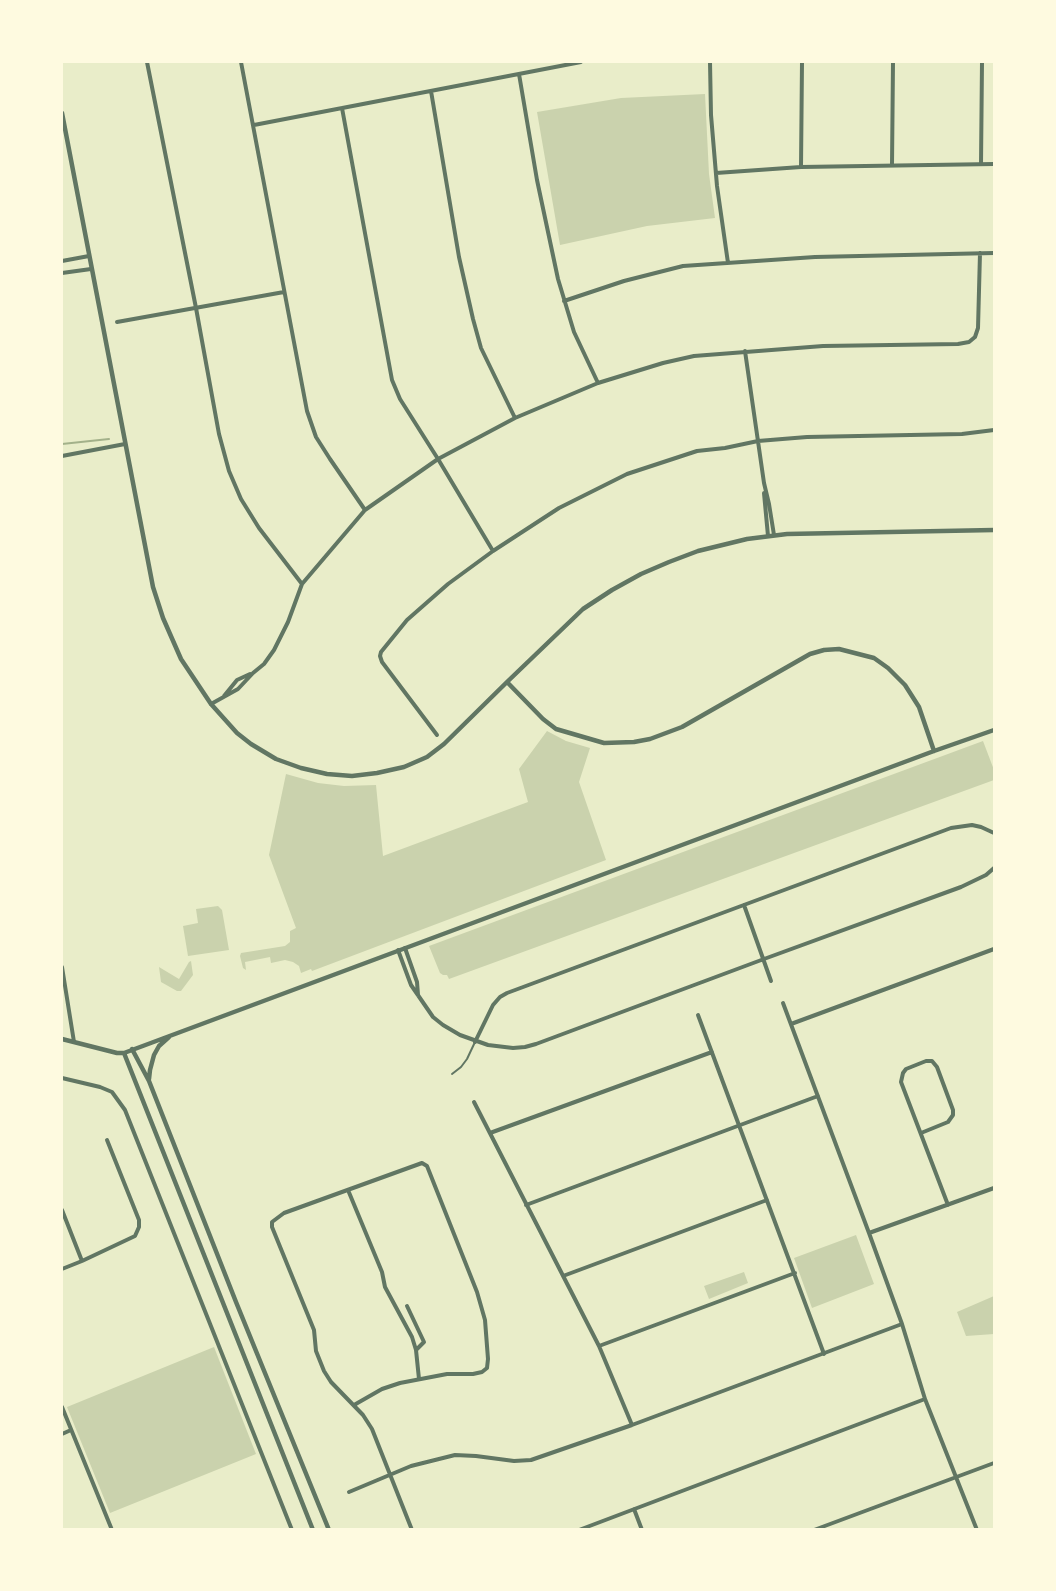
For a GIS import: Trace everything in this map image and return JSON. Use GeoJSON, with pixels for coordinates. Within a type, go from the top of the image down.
{"type":"FeatureCollection","features":[{"type":"Feature","properties":{"kind":"street"},"geometry":{"type":"LineString","coordinates":[[147,62],[219,434],[229,471],[241,500],[259,528],[302,584]]}},
{"type":"Feature","properties":{"kind":"street"},"geometry":{"type":"LineString","coordinates":[[241,62],[307,411],[316,437],[365,510]]}},
{"type":"Feature","properties":{"kind":"street"},"geometry":{"type":"LineString","coordinates":[[254,125],[581,62]]}},
{"type":"Feature","properties":{"kind":"street"},"geometry":{"type":"LineString","coordinates":[[710,62],[711,115],[716,173],[728,263]]}},
{"type":"Feature","properties":{"kind":"street"},"geometry":{"type":"LineString","coordinates":[[801,167],[802,62]]}},
{"type":"Feature","properties":{"kind":"street"},"geometry":{"type":"LineString","coordinates":[[892,165],[893,62]]}},
{"type":"Feature","properties":{"kind":"street"},"geometry":{"type":"LineString","coordinates":[[981,164],[982,62]]}},
{"type":"Feature","properties":{"kind":"street"},"geometry":{"type":"LineString","coordinates":[[519,74],[537,180],[564,301],[574,332],[598,383]]}},
{"type":"Feature","properties":{"kind":"street"},"geometry":{"type":"LineString","coordinates":[[431,91],[459,257],[473,319],[481,348],[515,418]]}},
{"type":"Feature","properties":{"kind":"street"},"geometry":{"type":"LineString","coordinates":[[342,108],[392,380],[400,399],[493,550]]}},
{"type":"Feature","properties":{"kind":"street"},"geometry":{"type":"LineString","coordinates":[[62,112],[153,587],[182,659],[211,704],[237,733],[276,759],[327,774],[352,776],[404,767],[427,757],[444,744],[583,609],[641,574],[698,551],[736,541],[787,534],[994,530]]}},
{"type":"Feature","properties":{"kind":"street"},"geometry":{"type":"LineString","coordinates":[[716,173],[801,167],[994,164]]}},
{"type":"Feature","properties":{"kind":"street"},"geometry":{"type":"LineString","coordinates":[[211,704],[224,696],[237,680],[253,673],[264,664],[288,622],[302,584],[365,510],[438,459],[515,418],[598,383],[694,356],[823,346],[969,342],[975,337],[978,328],[980,253]]}},
{"type":"Feature","properties":{"kind":"street"},"geometry":{"type":"LineString","coordinates":[[564,301],[624,281],[683,266],[814,257],[994,253]]}},
{"type":"Feature","properties":{"kind":"street"},"geometry":{"type":"LineString","coordinates":[[62,261],[89,256]]}},
{"type":"Feature","properties":{"kind":"street"},"geometry":{"type":"LineString","coordinates":[[62,273],[91,269]]}},
{"type":"Feature","properties":{"kind":"street"},"geometry":{"type":"LineString","coordinates":[[117,322],[284,292]]}},
{"type":"Feature","properties":{"kind":"street"},"geometry":{"type":"LineString","coordinates":[[745,351],[771,536]]}},
{"type":"Feature","properties":{"kind":"street"},"geometry":{"type":"LineString","coordinates":[[437,735],[382,662],[381,652],[408,620],[448,584],[493,550],[559,508],[627,474],[697,451],[758,441],[807,437],[962,434],[994,430]]}},
{"type":"Feature","properties":{"kind":"street"},"geometry":{"type":"LineString","coordinates":[[62,456],[125,444]]}},
{"type":"Feature","properties":{"kind":"street"},"geometry":{"type":"LineString","coordinates":[[507,682],[556,729],[604,743],[628,743],[670,732],[810,654],[839,649],[874,658],[888,668],[904,685],[919,707],[934,751]]}},
{"type":"Feature","properties":{"kind":"street"},"geometry":{"type":"LineString","coordinates":[[62,1039],[124,1053],[994,730]]}},
{"type":"Feature","properties":{"kind":"street"},"geometry":{"type":"LineString","coordinates":[[475,1042],[493,1005],[507,993],[951,828],[972,825],[994,833]]}},
{"type":"Feature","properties":{"kind":"street"},"geometry":{"type":"LineString","coordinates":[[398,950],[409,979],[433,1017],[475,1042],[513,1048],[536,1044],[961,887],[986,875],[994,868]]}},
{"type":"Feature","properties":{"kind":"street"},"geometry":{"type":"LineString","coordinates":[[744,905],[771,981]]}},
{"type":"Feature","properties":{"kind":"street"},"geometry":{"type":"LineString","coordinates":[[405,948],[417,982],[418,996]]}},
{"type":"Feature","properties":{"kind":"street"},"geometry":{"type":"LineString","coordinates":[[791,1024],[994,949]]}},
{"type":"Feature","properties":{"kind":"street"},"geometry":{"type":"LineString","coordinates":[[62,967],[74,1042]]}},
{"type":"Feature","properties":{"kind":"street"},"geometry":{"type":"LineString","coordinates":[[409,979],[415,977]]}},
{"type":"Feature","properties":{"kind":"street"},"geometry":{"type":"LineString","coordinates":[[783,1003],[902,1324],[925,1399],[977,1530]]}},
{"type":"Feature","properties":{"kind":"street"},"geometry":{"type":"LineString","coordinates":[[698,1015],[824,1354]]}},
{"type":"Feature","properties":{"kind":"street"},"geometry":{"type":"LineString","coordinates":[[149,1081],[154,1055],[165,1040],[176,1032]]}},
{"type":"Feature","properties":{"kind":"street"},"geometry":{"type":"LineString","coordinates":[[132,1049],[149,1081],[329,1530]]}},
{"type":"Feature","properties":{"kind":"street"},"geometry":{"type":"LineString","coordinates":[[490,1133],[712,1052]]}},
{"type":"Feature","properties":{"kind":"street"},"geometry":{"type":"LineString","coordinates":[[124,1053],[313,1530]]}},
{"type":"Feature","properties":{"kind":"street"},"geometry":{"type":"LineString","coordinates":[[921,1133],[948,1122],[953,1115],[937,1067],[932,1061],[906,1069],[901,1082],[948,1205]]}},
{"type":"Feature","properties":{"kind":"street"},"geometry":{"type":"LineString","coordinates":[[62,1078],[112,1092],[125,1110],[291,1530]]}},
{"type":"Feature","properties":{"kind":"street"},"geometry":{"type":"LineString","coordinates":[[526,1205],[818,1096]]}},
{"type":"Feature","properties":{"kind":"street"},"geometry":{"type":"LineString","coordinates":[[474,1102],[598,1346],[632,1425]]}},
{"type":"Feature","properties":{"kind":"street"},"geometry":{"type":"LineString","coordinates":[[62,1269],[135,1236],[139,1227],[139,1220],[107,1140]]}},
{"type":"Feature","properties":{"kind":"street"},"geometry":{"type":"LineString","coordinates":[[354,1405],[382,1389],[447,1374],[473,1374],[487,1368],[485,1320],[477,1292],[427,1166],[423,1163],[284,1213],[272,1222],[272,1227],[314,1330],[316,1351],[324,1371],[372,1429],[412,1530]]}},
{"type":"Feature","properties":{"kind":"street"},"geometry":{"type":"LineString","coordinates":[[869,1233],[994,1188]]}},
{"type":"Feature","properties":{"kind":"street"},"geometry":{"type":"LineString","coordinates":[[348,1190],[386,1287],[412,1337],[416,1350],[419,1379]]}},
{"type":"Feature","properties":{"kind":"street"},"geometry":{"type":"LineString","coordinates":[[563,1276],[767,1200]]}},
{"type":"Feature","properties":{"kind":"street"},"geometry":{"type":"LineString","coordinates":[[62,1210],[82,1261]]}},
{"type":"Feature","properties":{"kind":"street"},"geometry":{"type":"LineString","coordinates":[[598,1346],[795,1273]]}},
{"type":"Feature","properties":{"kind":"street"},"geometry":{"type":"LineString","coordinates":[[224,1306],[236,1302]]}},
{"type":"Feature","properties":{"kind":"street"},"geometry":{"type":"LineString","coordinates":[[407,1306],[424,1342],[416,1350]]}},
{"type":"Feature","properties":{"kind":"street"},"geometry":{"type":"LineString","coordinates":[[349,1492],[411,1466],[455,1455],[514,1461],[531,1460],[632,1425],[902,1324]]}},
{"type":"Feature","properties":{"kind":"street"},"geometry":{"type":"LineString","coordinates":[[579,1530],[925,1399]]}},
{"type":"Feature","properties":{"kind":"street"},"geometry":{"type":"LineString","coordinates":[[62,1407],[112,1530]]}},
{"type":"Feature","properties":{"kind":"street"},"geometry":{"type":"LineString","coordinates":[[62,1434],[71,1431]]}},
{"type":"Feature","properties":{"kind":"street"},"geometry":{"type":"LineString","coordinates":[[817,1529],[994,1463]]}},
{"type":"Feature","properties":{"kind":"street"},"geometry":{"type":"LineString","coordinates":[[634,1509],[642,1530]]}},
{"type":"Feature","properties":{"kind":"lane"},"geometry":{"type":"LineString","coordinates":[[452,1074],[467,1059],[475,1042]]}},
{"type":"Feature","properties":{"kind":"green space"},"geometry":{"type":"Polygon","coordinates":[[[705,94],[709,174],[715,218],[647,226],[560,245],[537,112],[621,98],[705,94]]]}},
{"type":"Feature","properties":{"kind":"green space"},"geometry":{"type":"Polygon","coordinates":[[[547,731],[566,741],[590,748],[579,782],[606,860],[312,971],[311,969],[301,973],[299,966],[285,960],[271,963],[270,957],[245,962],[246,970],[243,968],[241,953],[285,946],[290,942],[290,931],[296,928],[269,855],[286,774],[318,783],[344,786],[376,785],[383,856],[528,802],[519,769],[547,731]]]}},
{"type":"Feature","properties":{"kind":"green space"},"geometry":{"type":"Polygon","coordinates":[[[983,741],[994,770],[994,780],[449,979],[447,975],[440,973],[429,946],[983,741]]]}},
{"type":"Feature","properties":{"kind":"green space"},"geometry":{"type":"Polygon","coordinates":[[[218,906],[222,910],[229,950],[188,956],[183,926],[198,923],[196,909],[218,906]]]}},
{"type":"Feature","properties":{"kind":"green space"},"geometry":{"type":"Polygon","coordinates":[[[191,961],[193,975],[181,991],[161,982],[159,967],[179,979],[191,961]]]}},
{"type":"Feature","properties":{"kind":"green space"},"geometry":{"type":"Polygon","coordinates":[[[856,1235],[874,1284],[812,1308],[794,1258],[856,1235]]]}},
{"type":"Feature","properties":{"kind":"green space"},"geometry":{"type":"Polygon","coordinates":[[[744,1272],[748,1283],[709,1299],[704,1286],[744,1272]]]}},
{"type":"Feature","properties":{"kind":"green space"},"geometry":{"type":"Polygon","coordinates":[[[994,1296],[994,1334],[966,1336],[957,1312],[994,1296]]]}},
{"type":"Feature","properties":{"kind":"green space"},"geometry":{"type":"Polygon","coordinates":[[[214,1347],[256,1454],[110,1513],[67,1407],[214,1347]]]}},
{"type":"Feature","properties":{"kind":"waterway"},"geometry":{"type":"LineString","coordinates":[[62,444],[109,439]]}}]}
